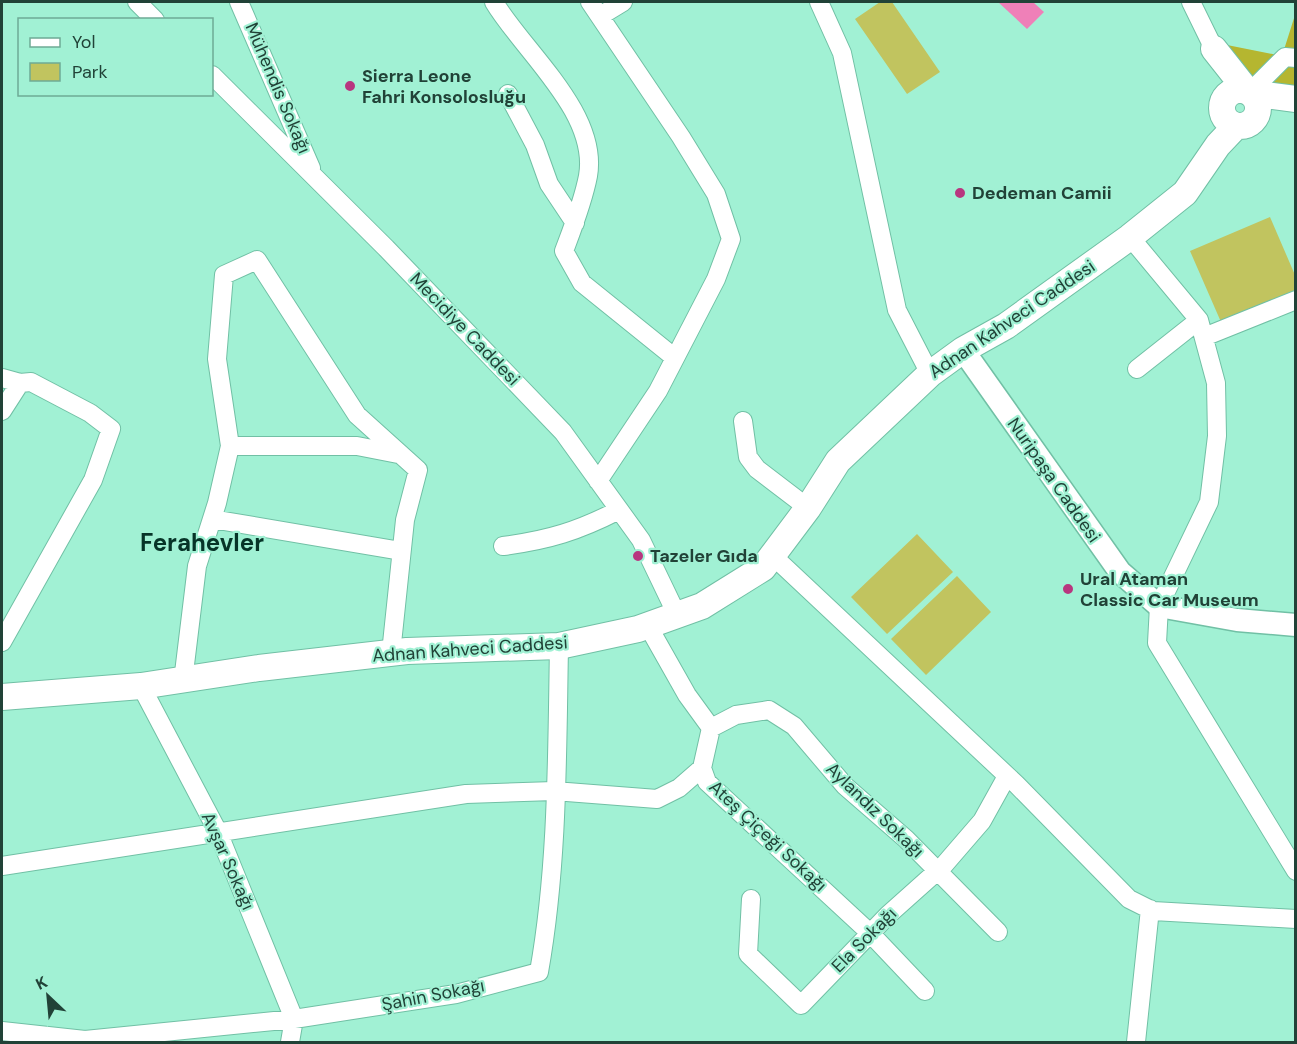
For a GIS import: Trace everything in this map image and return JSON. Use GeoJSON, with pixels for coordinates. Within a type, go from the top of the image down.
{"type":"FeatureCollection","features":[{"type":"Feature","properties":{"kind":"main road"},"geometry":{"type":"LineString","coordinates":[[1214,49],[1241,105],[1293,99]]}},
{"type":"Feature","properties":{"kind":"main road","name":"Adnan Kahveci Caddesi"},"geometry":{"type":"LineString","coordinates":[[2,697],[141,686],[259,668],[391,653],[559,646],[648,626],[702,606],[763,568],[808,508],[838,461],[930,374],[963,350],[1006,326],[1130,237],[1185,192],[1218,145],[1241,105]]}},
{"type":"Feature","properties":{"kind":"street"},"geometry":{"type":"LineString","coordinates":[[137,2],[153,18]]}},
{"type":"Feature","properties":{"kind":"street"},"geometry":{"type":"LineString","coordinates":[[494,2],[564,97],[585,132],[588,174],[575,223],[564,251],[582,283],[675,358]]}},
{"type":"Feature","properties":{"kind":"street"},"geometry":{"type":"LineString","coordinates":[[598,481],[658,391],[716,279],[731,239],[716,194],[595,9],[623,2]]}},
{"type":"Feature","properties":{"kind":"street"},"geometry":{"type":"LineString","coordinates":[[819,2],[842,53],[897,310],[930,374]]}},
{"type":"Feature","properties":{"kind":"street"},"geometry":{"type":"LineString","coordinates":[[1191,2],[1214,49]]}},
{"type":"Feature","properties":{"kind":"street","name":"Mühendis Sokağı"},"geometry":{"type":"LineString","coordinates":[[244,3],[315,176]]}},
{"type":"Feature","properties":{"kind":"street"},"geometry":{"type":"LineString","coordinates":[[1241,105],[1286,57],[1296,58]]}},
{"type":"Feature","properties":{"kind":"street","name":"Mecidiye Caddesi"},"geometry":{"type":"LineString","coordinates":[[213,76],[315,176],[563,432],[641,540],[677,615]]}},
{"type":"Feature","properties":{"kind":"street"},"geometry":{"type":"LineString","coordinates":[[508,94],[535,145],[549,184],[575,223]]}},
{"type":"Feature","properties":{"kind":"street"},"geometry":{"type":"LineString","coordinates":[[1130,237],[1202,329],[1216,382],[1218,436],[1209,502],[1159,606],[1157,643],[1296,871]]}},
{"type":"Feature","properties":{"kind":"street"},"geometry":{"type":"LineString","coordinates":[[183,681],[197,566],[212,519],[230,446],[217,359],[224,275],[257,260],[357,414],[418,470],[405,520],[391,653]]}},
{"type":"Feature","properties":{"kind":"street"},"geometry":{"type":"LineString","coordinates":[[1137,369],[1202,329],[1296,300]]}},
{"type":"Feature","properties":{"kind":"street","name":"Nuripaşa Caddesi"},"geometry":{"type":"LineString","coordinates":[[963,350],[1120,572],[1159,606]]}},
{"type":"Feature","properties":{"kind":"street"},"geometry":{"type":"LineString","coordinates":[[2,378],[20,383],[31,382],[90,413],[111,429],[93,480],[2,642]]}},
{"type":"Feature","properties":{"kind":"street"},"geometry":{"type":"LineString","coordinates":[[2,411],[20,383]]}},
{"type":"Feature","properties":{"kind":"street"},"geometry":{"type":"LineString","coordinates":[[743,421],[748,457],[757,469],[808,508]]}},
{"type":"Feature","properties":{"kind":"street"},"geometry":{"type":"LineString","coordinates":[[230,446],[357,446],[400,454]]}},
{"type":"Feature","properties":{"kind":"street"},"geometry":{"type":"LineString","coordinates":[[503,546],[549,540],[619,510]]}},
{"type":"Feature","properties":{"kind":"street"},"geometry":{"type":"LineString","coordinates":[[212,519],[401,551]]}},
{"type":"Feature","properties":{"kind":"street"},"geometry":{"type":"LineString","coordinates":[[773,556],[1007,776],[1129,899],[1150,909],[1296,919]]}},
{"type":"Feature","properties":{"kind":"street"},"geometry":{"type":"LineString","coordinates":[[1159,606],[1237,620],[1296,625]]}},
{"type":"Feature","properties":{"kind":"street"},"geometry":{"type":"LineString","coordinates":[[648,626],[687,695],[711,728]]}},
{"type":"Feature","properties":{"kind":"street","name":"Şahin Sokağı"},"geometry":{"type":"LineString","coordinates":[[2,1031],[85,1040],[294,1019],[456,994],[539,972],[549,916],[559,646]]}},
{"type":"Feature","properties":{"kind":"street","name":"Avşar Sokağı"},"geometry":{"type":"LineString","coordinates":[[141,686],[218,832],[294,1019]]}},
{"type":"Feature","properties":{"kind":"street","name":"Aylandız Sokağı"},"geometry":{"type":"LineString","coordinates":[[711,728],[736,715],[769,710],[794,726],[845,786],[938,871],[998,932]]}},
{"type":"Feature","properties":{"kind":"street","name":"Ateş Çiçeği Sokağı"},"geometry":{"type":"LineString","coordinates":[[711,728],[702,768],[707,782],[870,933],[925,991]]}},
{"type":"Feature","properties":{"kind":"street"},"geometry":{"type":"LineString","coordinates":[[2,866],[466,794],[554,791],[657,799],[679,788],[702,768]]}},
{"type":"Feature","properties":{"kind":"street","name":"Ela Sokağı"},"geometry":{"type":"LineString","coordinates":[[751,899],[748,954],[801,1005],[870,933],[938,871],[982,821],[1007,776]]}},
{"type":"Feature","properties":{"kind":"street"},"geometry":{"type":"LineString","coordinates":[[1136,1042],[1150,909]]}},
{"type":"Feature","properties":{"kind":"street"},"geometry":{"type":"LineString","coordinates":[[290,1042],[294,1019]]}},
{"type":"Feature","properties":{"kind":"green space"},"geometry":{"type":"Polygon","coordinates":[[[880,2],[892,2],[940,72],[907,94],[855,19],[880,2]]]}},
{"type":"Feature","properties":{"kind":"green space"},"geometry":{"type":"Polygon","coordinates":[[[1270,217],[1295,275],[1295,290],[1221,322],[1190,251],[1270,217]]]}},
{"type":"Feature","properties":{"kind":"green space"},"geometry":{"type":"Polygon","coordinates":[[[917,534],[953,572],[887,634],[851,597],[917,534]]]}},
{"type":"Feature","properties":{"kind":"green space"},"geometry":{"type":"Polygon","coordinates":[[[957,576],[991,612],[926,675],[891,639],[957,576]]]}},
{"type":"Feature","properties":{"kind":"shaded area"},"geometry":{"type":"Polygon","coordinates":[[[998,2],[1033,2],[1044,12],[1027,29],[998,2]]]}},
{"type":"Feature","properties":{"kind":"shaded area"},"geometry":{"type":"Polygon","coordinates":[[[1295,15],[1295,87],[1270,87],[1252,81],[1238,68],[1227,45],[1282,56],[1295,15]]]}},
{"type":"Feature","properties":{"kind":"place","name":"Sierra Leone Fahri Konsolosluğu"},"geometry":{"type":"Point","coordinates":[350,86]}},
{"type":"Feature","properties":{"kind":"place","name":"Dedeman Camii"},"geometry":{"type":"Point","coordinates":[960,193]}},
{"type":"Feature","properties":{"kind":"place","name":"Tazeler Gıda"},"geometry":{"type":"Point","coordinates":[638,556]}},
{"type":"Feature","properties":{"kind":"place","name":"Ural Ataman Classic Car Museum"},"geometry":{"type":"Point","coordinates":[1068,589]}},
{"type":"Feature","properties":{"kind":"district","name":"Ferahevler"},"geometry":{"type":"Point","coordinates":[202,542]}}]}
